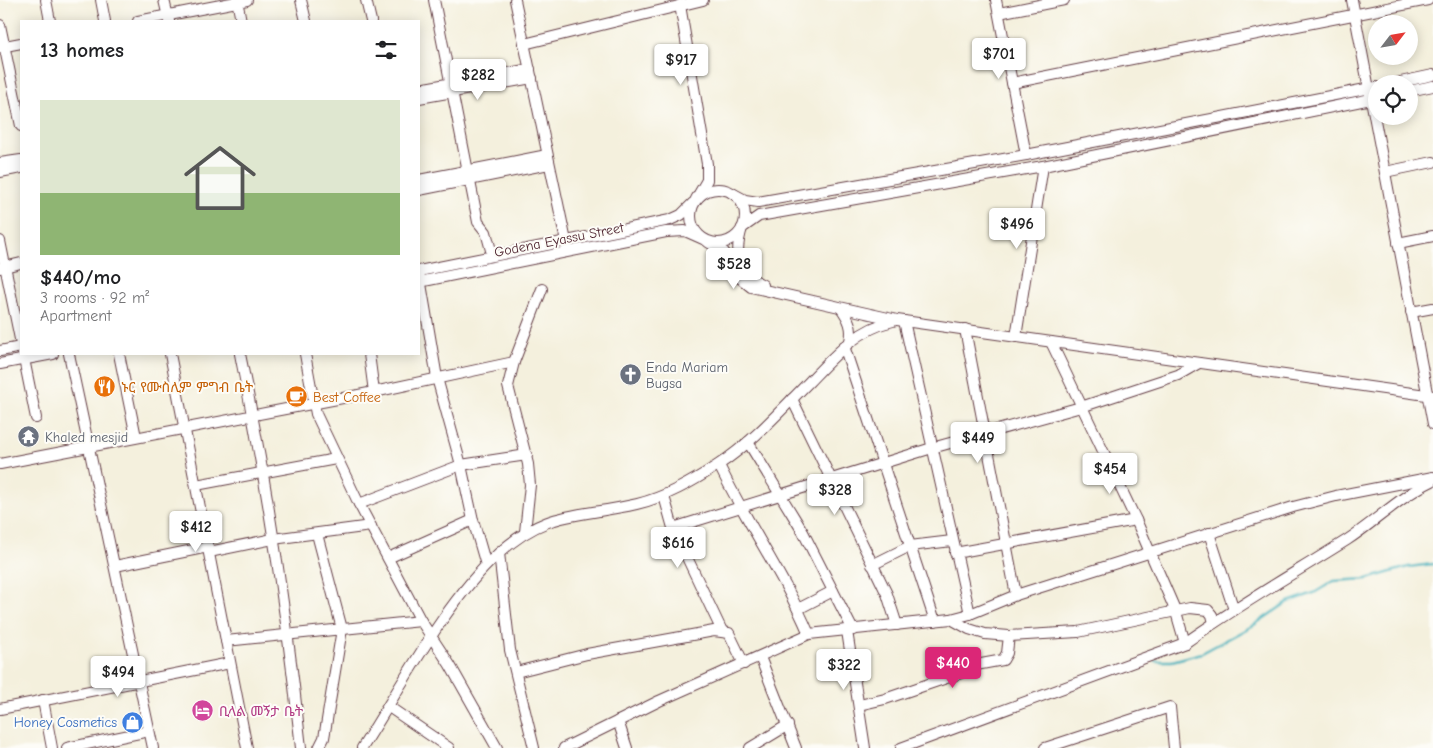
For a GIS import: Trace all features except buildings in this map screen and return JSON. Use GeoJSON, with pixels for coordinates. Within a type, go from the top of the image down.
{"type":"FeatureCollection","features":[{"type":"Feature","properties":{"kind":"street"},"geometry":{"type":"LineString","coordinates":[[46,0],[50,20]]}},
{"type":"Feature","properties":{"kind":"street"},"geometry":{"type":"LineString","coordinates":[[101,0],[105,20]]}},
{"type":"Feature","properties":{"kind":"street"},"geometry":{"type":"LineString","coordinates":[[164,0],[168,18]]}},
{"type":"Feature","properties":{"kind":"street"},"geometry":{"type":"LineString","coordinates":[[302,0],[306,20]]}},
{"type":"Feature","properties":{"kind":"street"},"geometry":{"type":"LineString","coordinates":[[366,0],[370,20]]}},
{"type":"Feature","properties":{"kind":"street"},"geometry":{"type":"LineString","coordinates":[[434,0],[478,222],[486,232],[492,254]]}},
{"type":"Feature","properties":{"kind":"street"},"geometry":{"type":"LineString","coordinates":[[515,0],[568,253]]}},
{"type":"Feature","properties":{"kind":"street"},"geometry":{"type":"LineString","coordinates":[[524,44],[675,4],[703,0]]}},
{"type":"Feature","properties":{"kind":"street"},"geometry":{"type":"LineString","coordinates":[[996,0],[1026,155]]}},
{"type":"Feature","properties":{"kind":"street"},"geometry":{"type":"LineString","coordinates":[[999,13],[1064,0]]}},
{"type":"Feature","properties":{"kind":"street"},"geometry":{"type":"LineString","coordinates":[[1352,0],[1369,75]]}},
{"type":"Feature","properties":{"kind":"street"},"geometry":{"type":"LineString","coordinates":[[1012,83],[1428,0]]}},
{"type":"Feature","properties":{"kind":"street"},"geometry":{"type":"LineString","coordinates":[[148,20],[168,18],[240,1],[241,20]]}},
{"type":"Feature","properties":{"kind":"street"},"geometry":{"type":"LineString","coordinates":[[675,4],[707,164],[707,180],[695,201],[691,220],[695,231],[724,252],[734,271],[751,287],[900,320],[1430,396]]}},
{"type":"Feature","properties":{"kind":"street"},"geometry":{"type":"LineString","coordinates":[[0,25],[2,47],[20,122]]}},
{"type":"Feature","properties":{"kind":"street"},"geometry":{"type":"LineString","coordinates":[[2,47],[20,43]]}},
{"type":"Feature","properties":{"kind":"street"},"geometry":{"type":"LineString","coordinates":[[420,98],[451,88],[531,73]]}},
{"type":"Feature","properties":{"kind":"street"},"geometry":{"type":"LineString","coordinates":[[1418,78],[1433,75]]}},
{"type":"Feature","properties":{"kind":"street"},"geometry":{"type":"LineString","coordinates":[[1418,89],[1433,86]]}},
{"type":"Feature","properties":{"kind":"street"},"geometry":{"type":"LineString","coordinates":[[420,89],[451,88]]}},
{"type":"Feature","properties":{"kind":"street"},"geometry":{"type":"LineString","coordinates":[[707,164],[718,184],[745,200],[758,202],[1026,155],[1368,88]]}},
{"type":"Feature","properties":{"kind":"street"},"geometry":{"type":"LineString","coordinates":[[706,240],[720,243],[731,240],[748,222],[765,215],[1043,166],[1368,100]]}},
{"type":"Feature","properties":{"kind":"street"},"geometry":{"type":"LineString","coordinates":[[1192,123],[1193,135]]}},
{"type":"Feature","properties":{"kind":"street"},"geometry":{"type":"LineString","coordinates":[[1377,125],[1411,312],[1430,396],[1433,424]]}},
{"type":"Feature","properties":{"kind":"street"},"geometry":{"type":"LineString","coordinates":[[420,190],[469,175],[548,159]]}},
{"type":"Feature","properties":{"kind":"street"},"geometry":{"type":"LineString","coordinates":[[0,163],[20,160]]}},
{"type":"Feature","properties":{"kind":"street"},"geometry":{"type":"LineString","coordinates":[[1385,172],[1433,162]]}},
{"type":"Feature","properties":{"kind":"street"},"geometry":{"type":"LineString","coordinates":[[1016,337],[1043,166]]}},
{"type":"Feature","properties":{"kind":"street"},"geometry":{"type":"LineString","coordinates":[[0,172],[20,168]]}},
{"type":"Feature","properties":{"kind":"street"},"geometry":{"type":"LineString","coordinates":[[420,180],[469,175]]}},
{"type":"Feature","properties":{"kind":"street"},"geometry":{"type":"LineString","coordinates":[[902,176],[905,190]]}},
{"type":"Feature","properties":{"kind":"street"},"geometry":{"type":"LineString","coordinates":[[695,201],[710,189],[730,191],[741,201],[745,211],[737,252],[741,266],[751,279],[785,294]]}},
{"type":"Feature","properties":{"kind":"street","name":"Godena Eyassu Street"},"geometry":{"type":"LineString","coordinates":[[420,277],[492,254],[677,218],[695,201]]}},
{"type":"Feature","properties":{"kind":"street","name":"Godena Eyassu Street"},"geometry":{"type":"LineString","coordinates":[[420,277],[568,253],[672,232],[690,232],[706,240]]}},
{"type":"Feature","properties":{"kind":"street"},"geometry":{"type":"LineString","coordinates":[[1398,243],[1433,236]]}},
{"type":"Feature","properties":{"kind":"street"},"geometry":{"type":"LineString","coordinates":[[0,241],[3,267],[20,341]]}},
{"type":"Feature","properties":{"kind":"street"},"geometry":{"type":"LineString","coordinates":[[3,267],[20,263]]}},
{"type":"Feature","properties":{"kind":"street"},"geometry":{"type":"LineString","coordinates":[[420,283],[437,378],[461,465],[472,520],[486,565]]}},
{"type":"Feature","properties":{"kind":"street"},"geometry":{"type":"LineString","coordinates":[[525,532],[530,485],[527,454],[508,386],[514,362],[542,289]]}},
{"type":"Feature","properties":{"kind":"street"},"geometry":{"type":"LineString","coordinates":[[841,308],[852,330],[847,344],[883,464],[935,621]]}},
{"type":"Feature","properties":{"kind":"street"},"geometry":{"type":"LineString","coordinates":[[1411,312],[1433,308]]}},
{"type":"Feature","properties":{"kind":"street"},"geometry":{"type":"LineString","coordinates":[[362,748],[431,638],[486,565],[525,532],[555,518],[630,505],[664,496],[719,465],[748,442],[847,344],[879,325],[900,320]]}},
{"type":"Feature","properties":{"kind":"street"},"geometry":{"type":"LineString","coordinates":[[900,320],[970,614]]}},
{"type":"Feature","properties":{"kind":"street"},"geometry":{"type":"LineString","coordinates":[[965,329],[1016,594]]}},
{"type":"Feature","properties":{"kind":"street"},"geometry":{"type":"LineString","coordinates":[[1051,342],[1136,520],[1149,554],[1176,612],[1185,643]]}},
{"type":"Feature","properties":{"kind":"street"},"geometry":{"type":"LineString","coordinates":[[0,351],[20,345]]}},
{"type":"Feature","properties":{"kind":"street"},"geometry":{"type":"LineString","coordinates":[[0,364],[24,357],[43,355]]}},
{"type":"Feature","properties":{"kind":"street"},"geometry":{"type":"LineString","coordinates":[[69,355],[153,748]]}},
{"type":"Feature","properties":{"kind":"street"},"geometry":{"type":"LineString","coordinates":[[119,355],[136,437]]}},
{"type":"Feature","properties":{"kind":"street"},"geometry":{"type":"LineString","coordinates":[[170,355],[247,748]]}},
{"type":"Feature","properties":{"kind":"street"},"geometry":{"type":"LineString","coordinates":[[240,355],[253,415],[289,634],[301,748]]}},
{"type":"Feature","properties":{"kind":"street"},"geometry":{"type":"LineString","coordinates":[[304,355],[316,414],[336,459],[421,622],[450,665],[497,748]]}},
{"type":"Feature","properties":{"kind":"street"},"geometry":{"type":"LineString","coordinates":[[368,355],[374,392]]}},
{"type":"Feature","properties":{"kind":"street"},"geometry":{"type":"LineString","coordinates":[[24,357],[36,418]]}},
{"type":"Feature","properties":{"kind":"street"},"geometry":{"type":"LineString","coordinates":[[0,464],[184,427],[374,392],[514,362]]}},
{"type":"Feature","properties":{"kind":"street"},"geometry":{"type":"LineString","coordinates":[[673,528],[932,448],[1081,407],[1178,375],[1199,363]]}},
{"type":"Feature","properties":{"kind":"street"},"geometry":{"type":"LineString","coordinates":[[792,399],[887,594],[898,625]]}},
{"type":"Feature","properties":{"kind":"street"},"geometry":{"type":"LineString","coordinates":[[748,442],[803,532],[833,591],[850,630],[865,748]]}},
{"type":"Feature","properties":{"kind":"street"},"geometry":{"type":"LineString","coordinates":[[359,504],[461,465],[527,454]]}},
{"type":"Feature","properties":{"kind":"street"},"geometry":{"type":"LineString","coordinates":[[196,485],[336,459]]}},
{"type":"Feature","properties":{"kind":"street"},"geometry":{"type":"LineString","coordinates":[[719,465],[739,507],[798,609],[809,634]]}},
{"type":"Feature","properties":{"kind":"street"},"geometry":{"type":"LineString","coordinates":[[564,748],[618,721],[809,634],[951,619],[970,614],[1016,594],[1149,554],[1208,533],[1336,496],[1433,479]]}},
{"type":"Feature","properties":{"kind":"street"},"geometry":{"type":"LineString","coordinates":[[901,748],[1185,643],[1234,610],[1349,539],[1416,489],[1433,479]]}},
{"type":"Feature","properties":{"kind":"street"},"geometry":{"type":"LineString","coordinates":[[664,496],[673,528],[722,631]]}},
{"type":"Feature","properties":{"kind":"street"},"geometry":{"type":"LineString","coordinates":[[388,558],[472,520]]}},
{"type":"Feature","properties":{"kind":"street"},"geometry":{"type":"LineString","coordinates":[[955,553],[1136,520]]}},
{"type":"Feature","properties":{"kind":"street"},"geometry":{"type":"LineString","coordinates":[[115,566],[273,538],[371,526]]}},
{"type":"Feature","properties":{"kind":"street"},"geometry":{"type":"LineString","coordinates":[[1208,533],[1234,610]]}},
{"type":"Feature","properties":{"kind":"street"},"geometry":{"type":"LineString","coordinates":[[318,534],[342,629],[324,738],[319,748]]}},
{"type":"Feature","properties":{"kind":"street"},"geometry":{"type":"LineString","coordinates":[[872,565],[910,546],[952,541]]}},
{"type":"Feature","properties":{"kind":"street"},"geometry":{"type":"LineString","coordinates":[[499,553],[510,650],[534,748]]}},
{"type":"Feature","properties":{"kind":"street"},"geometry":{"type":"LineString","coordinates":[[798,609],[833,591]]}},
{"type":"Feature","properties":{"kind":"street"},"geometry":{"type":"LineString","coordinates":[[951,619],[969,630],[985,634],[1009,636],[1085,631],[1190,608],[1208,610],[1212,615],[1214,623]]}},
{"type":"Feature","properties":{"kind":"street"},"geometry":{"type":"LineString","coordinates":[[226,641],[421,622]]}},
{"type":"Feature","properties":{"kind":"street"},"geometry":{"type":"LineString","coordinates":[[516,672],[587,654],[722,631],[729,633],[735,641],[744,664]]}},
{"type":"Feature","properties":{"kind":"street"},"geometry":{"type":"LineString","coordinates":[[859,705],[885,699],[961,673],[976,665],[1003,660],[1007,653],[1009,636]]}},
{"type":"Feature","properties":{"kind":"street"},"geometry":{"type":"LineString","coordinates":[[760,657],[796,748]]}},
{"type":"Feature","properties":{"kind":"street"},"geometry":{"type":"LineString","coordinates":[[0,709],[230,663]]}},
{"type":"Feature","properties":{"kind":"street"},"geometry":{"type":"LineString","coordinates":[[43,700],[52,748]]}},
{"type":"Feature","properties":{"kind":"street"},"geometry":{"type":"LineString","coordinates":[[389,707],[450,748]]}},
{"type":"Feature","properties":{"kind":"street"},"geometry":{"type":"LineString","coordinates":[[1045,748],[1170,707],[1174,748]]}},
{"type":"Feature","properties":{"kind":"street"},"geometry":{"type":"LineString","coordinates":[[618,721],[627,748]]}},
{"type":"Feature","properties":{"kind":"street"},"geometry":{"type":"LineString","coordinates":[[750,748],[788,724]]}},
{"type":"Feature","properties":{"kind":"street"},"geometry":{"type":"LineString","coordinates":[[67,748],[100,745],[149,731]]}},
{"type":"Feature","properties":{"kind":"waterway"},"geometry":{"type":"LineString","coordinates":[[1155,661],[1172,661],[1202,653],[1254,625],[1288,602],[1314,593],[1334,581],[1367,579],[1408,567],[1433,564]]}},
{"type":"Feature","properties":{"kind":"place","name":"Enda Mariam Bugsa"},"geometry":{"type":"Point","coordinates":[630,375]}},
{"type":"Feature","properties":{"kind":"place","name":"ኑር የሙስሊም ምግብ ቤት"},"geometry":{"type":"Point","coordinates":[105,387]}},
{"type":"Feature","properties":{"kind":"place","name":"Best Coffee"},"geometry":{"type":"Point","coordinates":[297,397]}},
{"type":"Feature","properties":{"kind":"place","name":"Khaled mesjid"},"geometry":{"type":"Point","coordinates":[29,437]}},
{"type":"Feature","properties":{"kind":"place","name":"ቢላል መኝታ ቤት"},"geometry":{"type":"Point","coordinates":[203,711]}},
{"type":"Feature","properties":{"kind":"place","name":"Honey Cosmetics"},"geometry":{"type":"Point","coordinates":[133,722]}}]}
